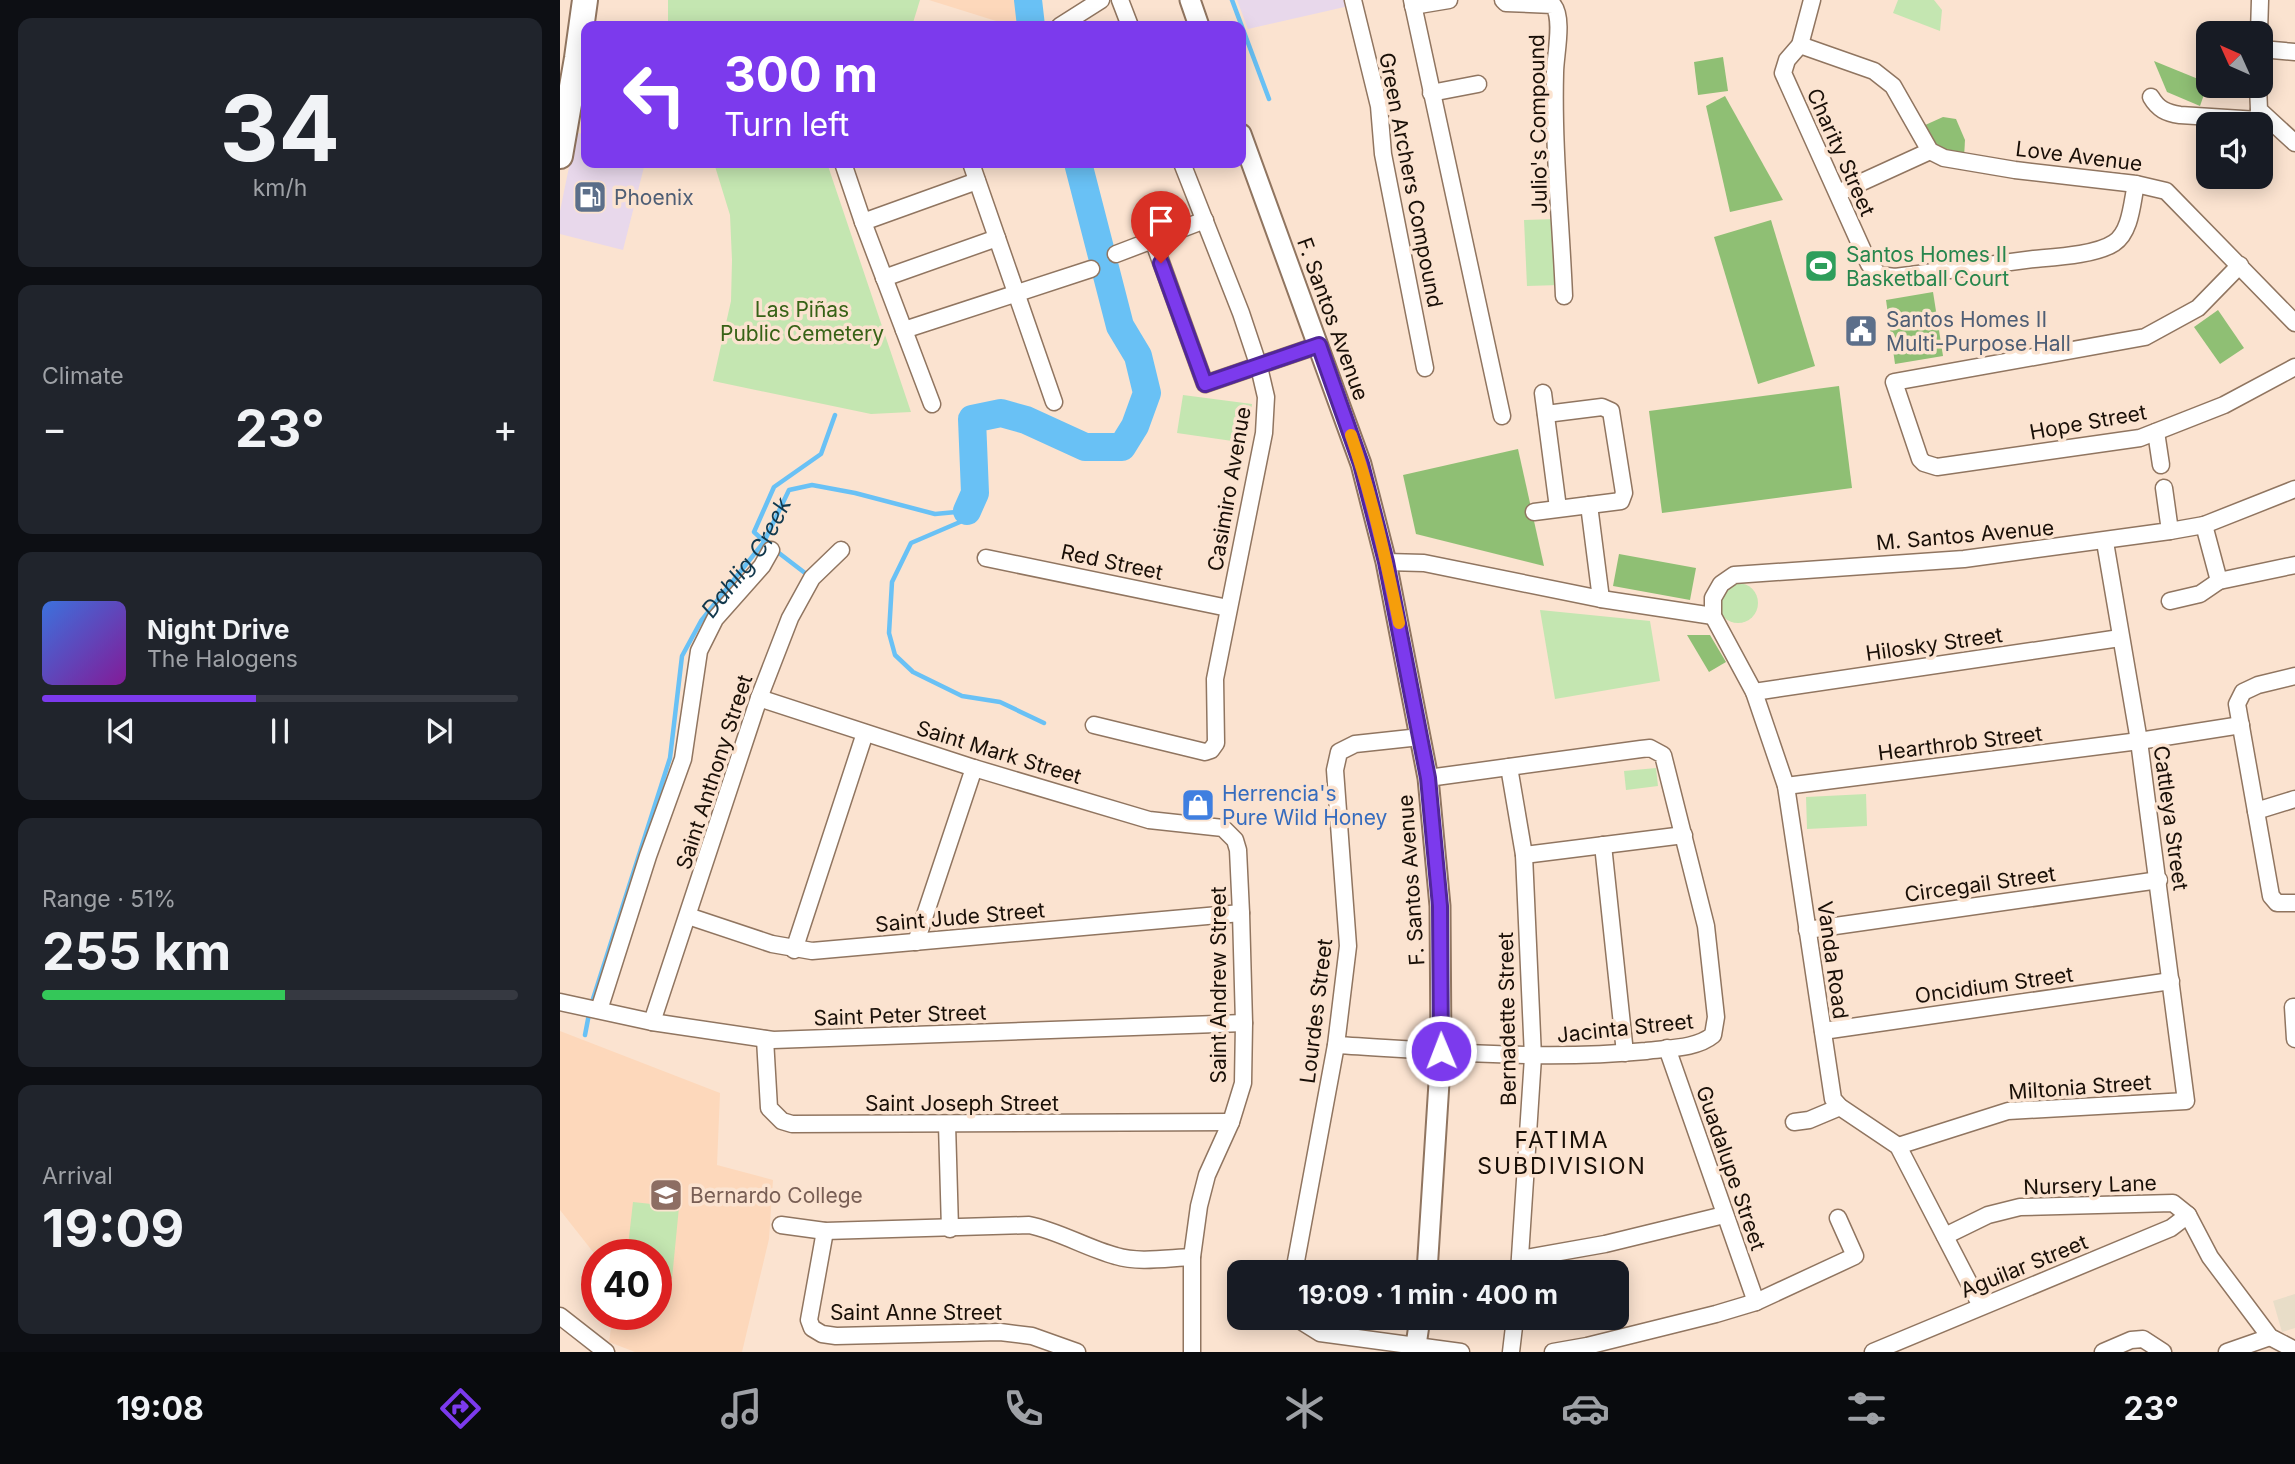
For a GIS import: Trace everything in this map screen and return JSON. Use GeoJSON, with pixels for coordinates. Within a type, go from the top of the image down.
{"type":"FeatureCollection","features":[{"type":"Feature","properties":{"kind":"main road"},"geometry":{"type":"LineString","coordinates":[[581,21],[584,0]]}},
{"type":"Feature","properties":{"kind":"main road"},"geometry":{"type":"LineString","coordinates":[[560,156],[581,25]]}},
{"type":"Feature","properties":{"kind":"street"},"geometry":{"type":"LineString","coordinates":[[1068,21],[1101,0]]}},
{"type":"Feature","properties":{"kind":"street"},"geometry":{"type":"LineString","coordinates":[[1120,0],[1128,21]]}},
{"type":"Feature","properties":{"kind":"street"},"geometry":{"type":"LineString","coordinates":[[1189,0],[1197,21]]}},
{"type":"Feature","properties":{"kind":"street","name":"Green Archers Compound"},"geometry":{"type":"LineString","coordinates":[[1353,0],[1379,106],[1383,154],[1425,368]]}},
{"type":"Feature","properties":{"kind":"street"},"geometry":{"type":"LineString","coordinates":[[1449,0],[1413,3],[1502,416]]}},
{"type":"Feature","properties":{"kind":"street","name":"Julio's Compound"},"geometry":{"type":"LineString","coordinates":[[1503,0],[1506,3],[1553,5],[1558,14],[1556,143],[1563,296]]}},
{"type":"Feature","properties":{"kind":"street"},"geometry":{"type":"LineString","coordinates":[[1812,0],[1800,45],[1874,71],[1893,86],[1930,151],[1838,193]]}},
{"type":"Feature","properties":{"kind":"street"},"geometry":{"type":"LineString","coordinates":[[2259,21],[2260,0]]}},
{"type":"Feature","properties":{"kind":"street","name":"Charity Street"},"geometry":{"type":"LineString","coordinates":[[1800,45],[1787,60],[1783,73],[1869,264],[1879,275],[1887,278],[1908,276],[2052,257],[2104,247],[2114,243],[2122,235],[2136,184]]}},
{"type":"Feature","properties":{"kind":"street"},"geometry":{"type":"LineString","coordinates":[[2273,50],[2295,52]]}},
{"type":"Feature","properties":{"kind":"street"},"geometry":{"type":"LineString","coordinates":[[1431,93],[1478,84]]}},
{"type":"Feature","properties":{"kind":"street"},"geometry":{"type":"LineString","coordinates":[[2151,97],[2157,107],[2168,113],[2258,120],[2258,98]]}},
{"type":"Feature","properties":{"kind":"street"},"geometry":{"type":"LineString","coordinates":[[2259,110],[2295,143]]}},
{"type":"Feature","properties":{"kind":"street","name":"F. Santos Avenue"},"geometry":{"type":"LineString","coordinates":[[1246,148],[1361,464],[1386,562],[1428,778],[1440,906],[1441,1051],[1428,1260]]}},
{"type":"Feature","properties":{"kind":"street","name":"Love Avenue"},"geometry":{"type":"LineString","coordinates":[[1930,151],[1944,158],[2015,170],[2136,184],[2166,191],[2295,323]]}},
{"type":"Feature","properties":{"kind":"street"},"geometry":{"type":"LineString","coordinates":[[846,168],[863,222],[932,404]]}},
{"type":"Feature","properties":{"kind":"street"},"geometry":{"type":"LineString","coordinates":[[973,168],[1054,402]]}},
{"type":"Feature","properties":{"kind":"street","name":"Casimiro Avenue"},"geometry":{"type":"LineString","coordinates":[[1094,725],[1205,752],[1211,750],[1216,743],[1215,679],[1264,433],[1266,397],[1241,313],[1184,168]]}},
{"type":"Feature","properties":{"kind":"street"},"geometry":{"type":"LineString","coordinates":[[863,222],[978,181]]}},
{"type":"Feature","properties":{"kind":"street"},"geometry":{"type":"LineString","coordinates":[[1116,254],[1205,220]]}},
{"type":"Feature","properties":{"kind":"street"},"geometry":{"type":"LineString","coordinates":[[884,278],[997,238]]}},
{"type":"Feature","properties":{"kind":"street"},"geometry":{"type":"LineString","coordinates":[[1153,240],[1203,382],[1207,385],[1319,345]]}},
{"type":"Feature","properties":{"kind":"street","name":"Hope Street"},"geometry":{"type":"LineString","coordinates":[[2241,265],[2198,309],[2145,337],[1894,382],[1920,459],[1937,467],[2140,438],[2224,405],[2295,367]]}},
{"type":"Feature","properties":{"kind":"street"},"geometry":{"type":"LineString","coordinates":[[904,330],[1091,269]]}},
{"type":"Feature","properties":{"kind":"street"},"geometry":{"type":"LineString","coordinates":[[1543,393],[1558,508]]}},
{"type":"Feature","properties":{"kind":"street"},"geometry":{"type":"LineString","coordinates":[[1534,513],[1621,501],[1623,498],[1613,414],[1609,409],[1602,407],[1546,414]]}},
{"type":"Feature","properties":{"kind":"street"},"geometry":{"type":"LineString","coordinates":[[2157,432],[2161,466]]}},
{"type":"Feature","properties":{"kind":"street"},"geometry":{"type":"LineString","coordinates":[[2164,488],[2170,531]]}},
{"type":"Feature","properties":{"kind":"street","name":"M. Santos Avenue"},"geometry":{"type":"LineString","coordinates":[[1713,616],[1713,598],[1721,584],[1734,575],[1964,559],[2105,542],[2204,525],[2295,489]]}},
{"type":"Feature","properties":{"kind":"street"},"geometry":{"type":"LineString","coordinates":[[1589,505],[1601,600]]}},
{"type":"Feature","properties":{"kind":"street"},"geometry":{"type":"LineString","coordinates":[[2204,525],[2219,581]]}},
{"type":"Feature","properties":{"kind":"street","name":"Cattleya Street"},"geometry":{"type":"LineString","coordinates":[[2105,542],[2140,741],[2186,1101]]}},
{"type":"Feature","properties":{"kind":"street"},"geometry":{"type":"LineString","coordinates":[[598,1010],[683,759],[699,651],[715,619],[762,566],[771,550]]}},
{"type":"Feature","properties":{"kind":"street","name":"Saint Anthony Street"},"geometry":{"type":"LineString","coordinates":[[652,1022],[759,698],[790,618],[812,578],[841,550]]}},
{"type":"Feature","properties":{"kind":"street","name":"Red Street"},"geometry":{"type":"LineString","coordinates":[[986,558],[1228,608]]}},
{"type":"Feature","properties":{"kind":"street"},"geometry":{"type":"LineString","coordinates":[[1386,562],[1424,563],[1601,600],[1713,616]]}},
{"type":"Feature","properties":{"kind":"street"},"geometry":{"type":"LineString","coordinates":[[2170,601],[2200,594],[2219,581],[2295,565]]}},
{"type":"Feature","properties":{"kind":"street","name":"Vanda Road"},"geometry":{"type":"LineString","coordinates":[[1713,616],[1754,692],[1786,786],[1830,1091],[1833,1100],[1840,1107]]}},
{"type":"Feature","properties":{"kind":"street","name":"Hilosky Street"},"geometry":{"type":"LineString","coordinates":[[1754,692],[2120,638]]}},
{"type":"Feature","properties":{"kind":"street"},"geometry":{"type":"LineString","coordinates":[[2295,676],[2258,685],[2243,692],[2237,704],[2271,896],[2277,902],[2295,903]]}},
{"type":"Feature","properties":{"kind":"street","name":"Saint Mark Street"},"geometry":{"type":"LineString","coordinates":[[759,698],[974,768],[1149,820],[1223,828],[1229,833]]}},
{"type":"Feature","properties":{"kind":"street","name":"Hearthrob Street"},"geometry":{"type":"LineString","coordinates":[[1786,786],[2140,741],[2241,725]]}},
{"type":"Feature","properties":{"kind":"street"},"geometry":{"type":"LineString","coordinates":[[794,950],[865,733]]}},
{"type":"Feature","properties":{"kind":"street","name":"Lourdes Street"},"geometry":{"type":"LineString","coordinates":[[1296,1260],[1336,1045],[1348,946],[1335,771],[1339,752],[1355,744],[1420,737]]}},
{"type":"Feature","properties":{"kind":"street"},"geometry":{"type":"LineString","coordinates":[[1428,778],[1641,749],[1658,751],[1667,762],[1684,835],[1524,855]]}},
{"type":"Feature","properties":{"kind":"street","name":"Bernadette Street"},"geometry":{"type":"LineString","coordinates":[[1509,767],[1524,855],[1533,1057],[1520,1260]]}},
{"type":"Feature","properties":{"kind":"street"},"geometry":{"type":"LineString","coordinates":[[916,942],[974,768]]}},
{"type":"Feature","properties":{"kind":"street"},"geometry":{"type":"LineString","coordinates":[[2256,811],[2295,799]]}},
{"type":"Feature","properties":{"kind":"street","name":"Saint Andrew Street"},"geometry":{"type":"LineString","coordinates":[[1192,1352],[1192,1257],[1199,1206],[1207,1175],[1231,1122],[1243,1083],[1244,1023],[1238,850],[1229,833]]}},
{"type":"Feature","properties":{"kind":"street","name":"Jacinta Street"},"geometry":{"type":"LineString","coordinates":[[1336,1045],[1533,1057],[1625,1053],[1706,1040],[1713,1035],[1716,1027],[1706,926],[1684,835]]}},
{"type":"Feature","properties":{"kind":"street"},"geometry":{"type":"LineString","coordinates":[[1604,845],[1625,1053]]}},
{"type":"Feature","properties":{"kind":"street","name":"Circegail Street"},"geometry":{"type":"LineString","coordinates":[[1807,930],[2159,880]]}},
{"type":"Feature","properties":{"kind":"street","name":"Saint Jude Street"},"geometry":{"type":"LineString","coordinates":[[688,916],[794,950],[813,951],[1241,913]]}},
{"type":"Feature","properties":{"kind":"street","name":"Oncidium Street"},"geometry":{"type":"LineString","coordinates":[[1823,1031],[2171,981]]}},
{"type":"Feature","properties":{"kind":"street","name":"Saint Peter Street"},"geometry":{"type":"LineString","coordinates":[[560,1002],[652,1022],[765,1039],[1244,1023]]}},
{"type":"Feature","properties":{"kind":"street"},"geometry":{"type":"LineString","coordinates":[[2295,1007],[2295,1039]]}},
{"type":"Feature","properties":{"kind":"street","name":"Saint Joseph Street"},"geometry":{"type":"LineString","coordinates":[[765,1039],[767,1099],[774,1115],[792,1124],[1231,1122]]}},
{"type":"Feature","properties":{"kind":"street","name":"Guadalupe Street"},"geometry":{"type":"LineString","coordinates":[[1667,1048],[1756,1302]]}},
{"type":"Feature","properties":{"kind":"street","name":"Miltonia Street"},"geometry":{"type":"LineString","coordinates":[[1898,1146],[2008,1111],[2186,1101]]}},
{"type":"Feature","properties":{"kind":"street"},"geometry":{"type":"LineString","coordinates":[[1794,1122],[1809,1120],[1840,1107],[1898,1146],[1981,1306]]}},
{"type":"Feature","properties":{"kind":"street"},"geometry":{"type":"LineString","coordinates":[[947,1124],[950,1228]]}},
{"type":"Feature","properties":{"kind":"street","name":"Nursery Lane"},"geometry":{"type":"LineString","coordinates":[[1945,1236],[1988,1215],[2021,1207],[2167,1203],[2178,1205],[2188,1214]]}},
{"type":"Feature","properties":{"kind":"street"},"geometry":{"type":"LineString","coordinates":[[2188,1214],[2210,1257],[2270,1337],[2295,1350]]}},
{"type":"Feature","properties":{"kind":"street","name":"Aguilar Street"},"geometry":{"type":"LineString","coordinates":[[1873,1352],[2171,1228],[2188,1214]]}},
{"type":"Feature","properties":{"kind":"street"},"geometry":{"type":"LineString","coordinates":[[1540,1260],[1724,1215]]}},
{"type":"Feature","properties":{"kind":"street"},"geometry":{"type":"LineString","coordinates":[[1553,1352],[1756,1302],[1855,1256],[1838,1217]]}},
{"type":"Feature","properties":{"kind":"street"},"geometry":{"type":"LineString","coordinates":[[781,1225],[825,1231],[1029,1225],[1119,1257],[1192,1257]]}},
{"type":"Feature","properties":{"kind":"street","name":"Saint Anne Street"},"geometry":{"type":"LineString","coordinates":[[825,1231],[809,1311],[812,1328],[822,1334],[835,1336],[1000,1332],[1032,1336],[1077,1352]]}},
{"type":"Feature","properties":{"kind":"street"},"geometry":{"type":"LineString","coordinates":[[560,1316],[606,1352]]}},
{"type":"Feature","properties":{"kind":"street"},"geometry":{"type":"LineString","coordinates":[[1315,1330],[1416,1349],[1461,1352]]}},
{"type":"Feature","properties":{"kind":"street"},"geometry":{"type":"LineString","coordinates":[[1416,1349],[1418,1330]]}},
{"type":"Feature","properties":{"kind":"street"},"geometry":{"type":"LineString","coordinates":[[1511,1352],[1514,1330]]}},
{"type":"Feature","properties":{"kind":"street"},"geometry":{"type":"LineString","coordinates":[[893,1335],[894,1352]]}},
{"type":"Feature","properties":{"kind":"street"},"geometry":{"type":"LineString","coordinates":[[2227,1352],[2270,1337]]}},
{"type":"Feature","properties":{"kind":"street"},"geometry":{"type":"LineString","coordinates":[[2104,1352],[2131,1340],[2143,1339],[2163,1352]]}},
{"type":"Feature","properties":{"kind":"shaded area"},"geometry":{"type":"Polygon","coordinates":[[[929,0],[1025,0],[1020,21],[996,21],[929,0]]]}},
{"type":"Feature","properties":{"kind":"shaded area"},"geometry":{"type":"Polygon","coordinates":[[[1237,0],[1348,0],[1349,6],[1248,29],[1237,0]]]}},
{"type":"Feature","properties":{"kind":"shaded area"},"geometry":{"type":"Polygon","coordinates":[[[576,133],[581,134],[581,168],[644,168],[623,250],[560,234],[560,211],[576,133]]]}},
{"type":"Feature","properties":{"kind":"shaded area","name":"Bernardo College"},"geometry":{"type":"Polygon","coordinates":[[[560,1031],[720,1093],[717,1165],[773,1180],[769,1239],[742,1352],[635,1352],[609,1342],[611,1330],[672,1330],[672,1239],[583,1239],[560,1210],[560,1031]]]}},
{"type":"Feature","properties":{"kind":"shaded area"},"geometry":{"type":"Polygon","coordinates":[[[2295,1294],[2295,1328],[2282,1332],[2273,1301],[2295,1294]]]}},
{"type":"Feature","properties":{"kind":"green space"},"geometry":{"type":"Polygon","coordinates":[[[668,0],[920,0],[914,21],[668,21],[668,0]]]}},
{"type":"Feature","properties":{"kind":"green space"},"geometry":{"type":"Polygon","coordinates":[[[1898,0],[1934,0],[1942,10],[1940,31],[1893,13],[1898,0]]]}},
{"type":"Feature","properties":{"kind":"green space"},"geometry":{"type":"Polygon","coordinates":[[[1723,57],[1728,91],[1698,95],[1694,62],[1723,57]]]}},
{"type":"Feature","properties":{"kind":"green space"},"geometry":{"type":"Polygon","coordinates":[[[2154,61],[2196,78],[2196,98],[2203,98],[2200,106],[2167,92],[2154,61]]]}},
{"type":"Feature","properties":{"kind":"green space"},"geometry":{"type":"Polygon","coordinates":[[[1725,96],[1783,200],[1730,212],[1706,106],[1725,96]]]}},
{"type":"Feature","properties":{"kind":"green space"},"geometry":{"type":"Polygon","coordinates":[[[1943,117],[1956,119],[1965,140],[1964,158],[1941,154],[1923,126],[1943,117]]]}},
{"type":"Feature","properties":{"kind":"green space","name":"Las Piñas Public Cemetery"},"geometry":{"type":"Polygon","coordinates":[[[716,168],[829,168],[911,412],[871,414],[713,381],[731,301],[730,215],[716,168]]]}},
{"type":"Feature","properties":{"kind":"green space"},"geometry":{"type":"Polygon","coordinates":[[[1557,219],[1560,285],[1527,286],[1524,220],[1557,219]]]}},
{"type":"Feature","properties":{"kind":"green space"},"geometry":{"type":"Polygon","coordinates":[[[1771,220],[1815,366],[1758,384],[1714,237],[1771,220]]]}},
{"type":"Feature","properties":{"kind":"green space"},"geometry":{"type":"Polygon","coordinates":[[[1933,292],[1943,356],[1895,364],[1886,300],[1933,292]]]}},
{"type":"Feature","properties":{"kind":"green space"},"geometry":{"type":"Polygon","coordinates":[[[2218,310],[2244,348],[2220,364],[2194,327],[2218,310]]]}},
{"type":"Feature","properties":{"kind":"green space"},"geometry":{"type":"Polygon","coordinates":[[[1839,386],[1852,488],[1662,513],[1649,411],[1839,386]]]}},
{"type":"Feature","properties":{"kind":"green space"},"geometry":{"type":"Polygon","coordinates":[[[1183,395],[1252,404],[1246,443],[1177,433],[1183,395]]]}},
{"type":"Feature","properties":{"kind":"green space"},"geometry":{"type":"Polygon","coordinates":[[[1518,449],[1544,566],[1416,534],[1403,475],[1518,449]]]}},
{"type":"Feature","properties":{"kind":"green space"},"geometry":{"type":"Polygon","coordinates":[[[1619,554],[1696,568],[1690,600],[1613,586],[1619,554]]]}},
{"type":"Feature","properties":{"kind":"green space"},"geometry":{"type":"Polygon","coordinates":[[[1738,583],[1746,584],[1752,589],[1757,595],[1757,611],[1752,617],[1746,622],[1738,623],[1730,622],[1724,617],[1719,611],[1718,603],[1719,595],[1724,589],[1730,584],[1738,583]]]}},
{"type":"Feature","properties":{"kind":"green space"},"geometry":{"type":"Polygon","coordinates":[[[1540,610],[1650,621],[1660,681],[1555,699],[1540,610]]]}},
{"type":"Feature","properties":{"kind":"green space"},"geometry":{"type":"Polygon","coordinates":[[[1687,635],[1710,635],[1726,662],[1709,672],[1687,635]]]}},
{"type":"Feature","properties":{"kind":"green space"},"geometry":{"type":"Polygon","coordinates":[[[1656,768],[1658,786],[1626,790],[1624,771],[1656,768]]]}},
{"type":"Feature","properties":{"kind":"green space"},"geometry":{"type":"Polygon","coordinates":[[[1866,794],[1867,826],[1807,829],[1806,797],[1866,794]]]}},
{"type":"Feature","properties":{"kind":"green space"},"geometry":{"type":"Polygon","coordinates":[[[633,1202],[679,1207],[672,1279],[672,1239],[629,1239],[633,1202]]]}},
{"type":"Feature","properties":{"kind":"waterway","name":"Dahlig Creek"},"geometry":{"type":"LineString","coordinates":[[1028,0],[1030,21]]}},
{"type":"Feature","properties":{"kind":"waterway","name":"Dahlig Creek"},"geometry":{"type":"LineString","coordinates":[[1232,0],[1240,21]]}},
{"type":"Feature","properties":{"kind":"waterway","name":"Dahlig Creek"},"geometry":{"type":"LineString","coordinates":[[1246,37],[1269,99]]}},
{"type":"Feature","properties":{"kind":"waterway","name":"Dahlig Creek"},"geometry":{"type":"LineString","coordinates":[[967,511],[975,493],[972,419],[1001,413],[1026,420],[1085,447],[1122,447],[1135,426],[1147,393],[1138,356],[1120,326],[1079,168]]}},
{"type":"Feature","properties":{"kind":"waterway"},"geometry":{"type":"LineString","coordinates":[[766,543],[754,532],[774,487],[821,454],[835,415]]}},
{"type":"Feature","properties":{"kind":"waterway","name":"Dahlig Creek"},"geometry":{"type":"LineString","coordinates":[[593,999],[670,758],[682,656],[701,621],[764,542],[789,490],[812,485],[935,514],[967,511]]}},
{"type":"Feature","properties":{"kind":"waterway","name":"Dahlig Creek"},"geometry":{"type":"LineString","coordinates":[[967,512],[960,522],[911,543],[892,582],[889,633],[895,655],[913,672],[962,696],[1000,702],[1044,723]]}},
{"type":"Feature","properties":{"kind":"waterway"},"geometry":{"type":"LineString","coordinates":[[775,550],[805,573]]}},
{"type":"Feature","properties":{"kind":"waterway"},"geometry":{"type":"LineString","coordinates":[[585,1035],[589,1014]]}},
{"type":"Feature","properties":{"kind":"slow traffic"},"geometry":{"type":"LineString","coordinates":[[1351,435],[1361,464],[1399,623]]}},
{"type":"Feature","properties":{"kind":"place","name":"Phoenix"},"geometry":{"type":"Point","coordinates":[590,197]}},
{"type":"Feature","properties":{"kind":"place","name":"Santos Homes II Basketball Court"},"geometry":{"type":"Point","coordinates":[1821,266]}},
{"type":"Feature","properties":{"kind":"place","name":"Santos Homes II Multi-Purpose Hall"},"geometry":{"type":"Point","coordinates":[1861,331]}},
{"type":"Feature","properties":{"kind":"place","name":"Herrencia's Pure Wild Honey"},"geometry":{"type":"Point","coordinates":[1198,805]}},
{"type":"Feature","properties":{"kind":"place","name":"Bernardo College"},"geometry":{"type":"Point","coordinates":[666,1195]}},
{"type":"Feature","properties":{"kind":"district","name":"FATIMA SUBDIVISION"},"geometry":{"type":"Point","coordinates":[1562,1153]}},
{"type":"Feature","properties":{"kind":"route"},"geometry":{"type":"LineString","coordinates":[[1161,263],[1205,384],[1319,345],[1361,464],[1386,562],[1428,778],[1440,906],[1441,1051]]}}]}
